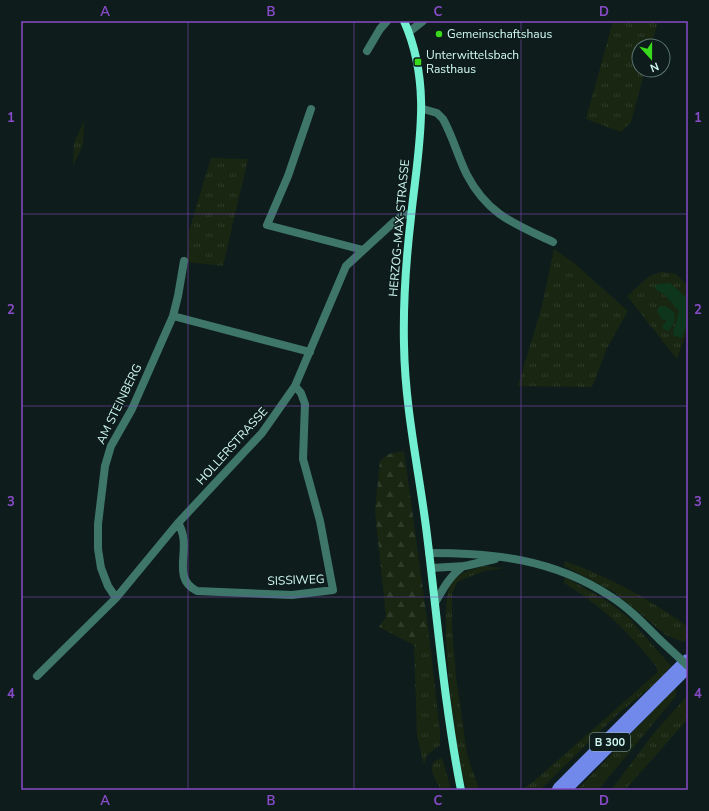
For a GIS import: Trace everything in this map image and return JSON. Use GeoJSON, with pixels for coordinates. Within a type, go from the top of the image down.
{"type":"FeatureCollection","features":[{"type":"Feature","properties":{"kind":"highway","name":"B 300"},"geometry":{"type":"LineString","coordinates":[[561,790],[688,664]]}},
{"type":"Feature","properties":{"kind":"main road","name":"HERZOG-MAX-STRASSE"},"geometry":{"type":"LineString","coordinates":[[404,21],[418,62],[423,109],[405,284],[405,375],[410,429],[424,511],[449,711],[461,789]]}},
{"type":"Feature","properties":{"kind":"street"},"geometry":{"type":"LineString","coordinates":[[367,51],[380,29],[387,21]]}},
{"type":"Feature","properties":{"kind":"street"},"geometry":{"type":"LineString","coordinates":[[409,32],[423,21]]}},
{"type":"Feature","properties":{"kind":"street"},"geometry":{"type":"LineString","coordinates":[[311,109],[288,176],[267,225],[363,250]]}},
{"type":"Feature","properties":{"kind":"street"},"geometry":{"type":"LineString","coordinates":[[423,109],[437,114],[443,119],[467,175],[487,203],[499,214],[514,224],[553,242]]}},
{"type":"Feature","properties":{"kind":"street","name":"HOLLERSTRASSE"},"geometry":{"type":"LineString","coordinates":[[37,676],[116,598],[178,523],[262,433],[295,386],[346,266],[395,221],[403,215],[411,214]]}},
{"type":"Feature","properties":{"kind":"street","name":"AM STEINBERG"},"geometry":{"type":"LineString","coordinates":[[116,598],[108,586],[101,568],[98,549],[98,524],[105,466],[111,446],[132,409],[173,316],[184,261]]}},
{"type":"Feature","properties":{"kind":"street"},"geometry":{"type":"LineString","coordinates":[[173,316],[310,352]]}},
{"type":"Feature","properties":{"kind":"street","name":"SISSIWEG"},"geometry":{"type":"LineString","coordinates":[[178,523],[185,538],[183,573],[185,581],[189,587],[197,591],[292,595],[333,590],[320,521],[303,460],[305,404],[301,393],[295,386]]}},
{"type":"Feature","properties":{"kind":"street"},"geometry":{"type":"LineString","coordinates":[[429,553],[462,553],[506,557],[542,564],[587,583],[610,596],[634,614],[660,640],[688,664]]}},
{"type":"Feature","properties":{"kind":"street"},"geometry":{"type":"LineString","coordinates":[[431,568],[465,566],[481,561],[506,557]]}},
{"type":"Feature","properties":{"kind":"street"},"geometry":{"type":"LineString","coordinates":[[435,603],[456,572],[465,566]]}},
{"type":"Feature","properties":{"kind":"green space"},"geometry":{"type":"Polygon","coordinates":[[[613,21],[658,21],[653,38],[631,38],[631,78],[643,78],[631,122],[621,132],[586,119],[613,21]]]}},
{"type":"Feature","properties":{"kind":"green space"},"geometry":{"type":"Polygon","coordinates":[[[84,121],[83,145],[73,166],[74,143],[84,121]]]}},
{"type":"Feature","properties":{"kind":"green space"},"geometry":{"type":"Polygon","coordinates":[[[211,158],[248,159],[223,266],[187,262],[189,231],[211,158]]]}},
{"type":"Feature","properties":{"kind":"green space"},"geometry":{"type":"Polygon","coordinates":[[[554,249],[575,264],[628,311],[607,348],[592,387],[518,386],[542,306],[554,249]]]}},
{"type":"Feature","properties":{"kind":"green space"},"geometry":{"type":"Polygon","coordinates":[[[662,272],[676,274],[688,286],[688,328],[677,359],[627,296],[650,276],[662,272]]]}},
{"type":"Feature","properties":{"kind":"green space"},"geometry":{"type":"Polygon","coordinates":[[[404,451],[429,634],[414,645],[379,627],[386,617],[375,511],[380,461],[389,454],[404,451]]]}},
{"type":"Feature","properties":{"kind":"green space"},"geometry":{"type":"Polygon","coordinates":[[[565,561],[597,574],[659,607],[688,627],[688,638],[684,642],[666,635],[614,592],[564,566],[565,561]]]}},
{"type":"Feature","properties":{"kind":"green space"},"geometry":{"type":"Polygon","coordinates":[[[483,566],[504,568],[484,571],[457,582],[452,594],[452,628],[456,676],[467,754],[479,790],[467,790],[462,774],[453,720],[447,654],[447,600],[450,585],[456,578],[464,572],[483,566]]]}},
{"type":"Feature","properties":{"kind":"green space"},"geometry":{"type":"Polygon","coordinates":[[[565,577],[607,601],[629,618],[671,666],[659,680],[619,713],[540,790],[521,790],[534,781],[658,672],[656,666],[635,641],[603,610],[564,583],[565,577]]]}},
{"type":"Feature","properties":{"kind":"green space"},"geometry":{"type":"Polygon","coordinates":[[[429,634],[440,732],[440,745],[427,755],[424,765],[417,735],[414,645],[429,634]]]}},
{"type":"Feature","properties":{"kind":"green space"},"geometry":{"type":"Polygon","coordinates":[[[676,687],[676,696],[598,790],[577,790],[676,687]]]}},
{"type":"Feature","properties":{"kind":"green space"},"geometry":{"type":"Polygon","coordinates":[[[688,695],[688,719],[625,790],[611,790],[654,733],[688,695]]]}},
{"type":"Feature","properties":{"kind":"green space"},"geometry":{"type":"Polygon","coordinates":[[[442,758],[451,790],[441,790],[432,771],[433,763],[442,758]]]}},
{"type":"Feature","properties":{"kind":"shaded area"},"geometry":{"type":"Polygon","coordinates":[[[670,283],[688,299],[688,323],[682,338],[674,336],[673,329],[675,327],[679,311],[665,295],[654,288],[658,284],[670,283]]]}},
{"type":"Feature","properties":{"kind":"shaded area"},"geometry":{"type":"Polygon","coordinates":[[[659,306],[665,306],[674,312],[674,322],[668,331],[663,329],[663,324],[666,322],[665,319],[662,320],[657,311],[659,306]]]}},
{"type":"Feature","properties":{"kind":"place","name":"Gemeinschaftshaus"},"geometry":{"type":"Point","coordinates":[439,34]}},
{"type":"Feature","properties":{"kind":"place","name":"Unterwittelsbach Rasthaus"},"geometry":{"type":"Point","coordinates":[418,62]}}]}
